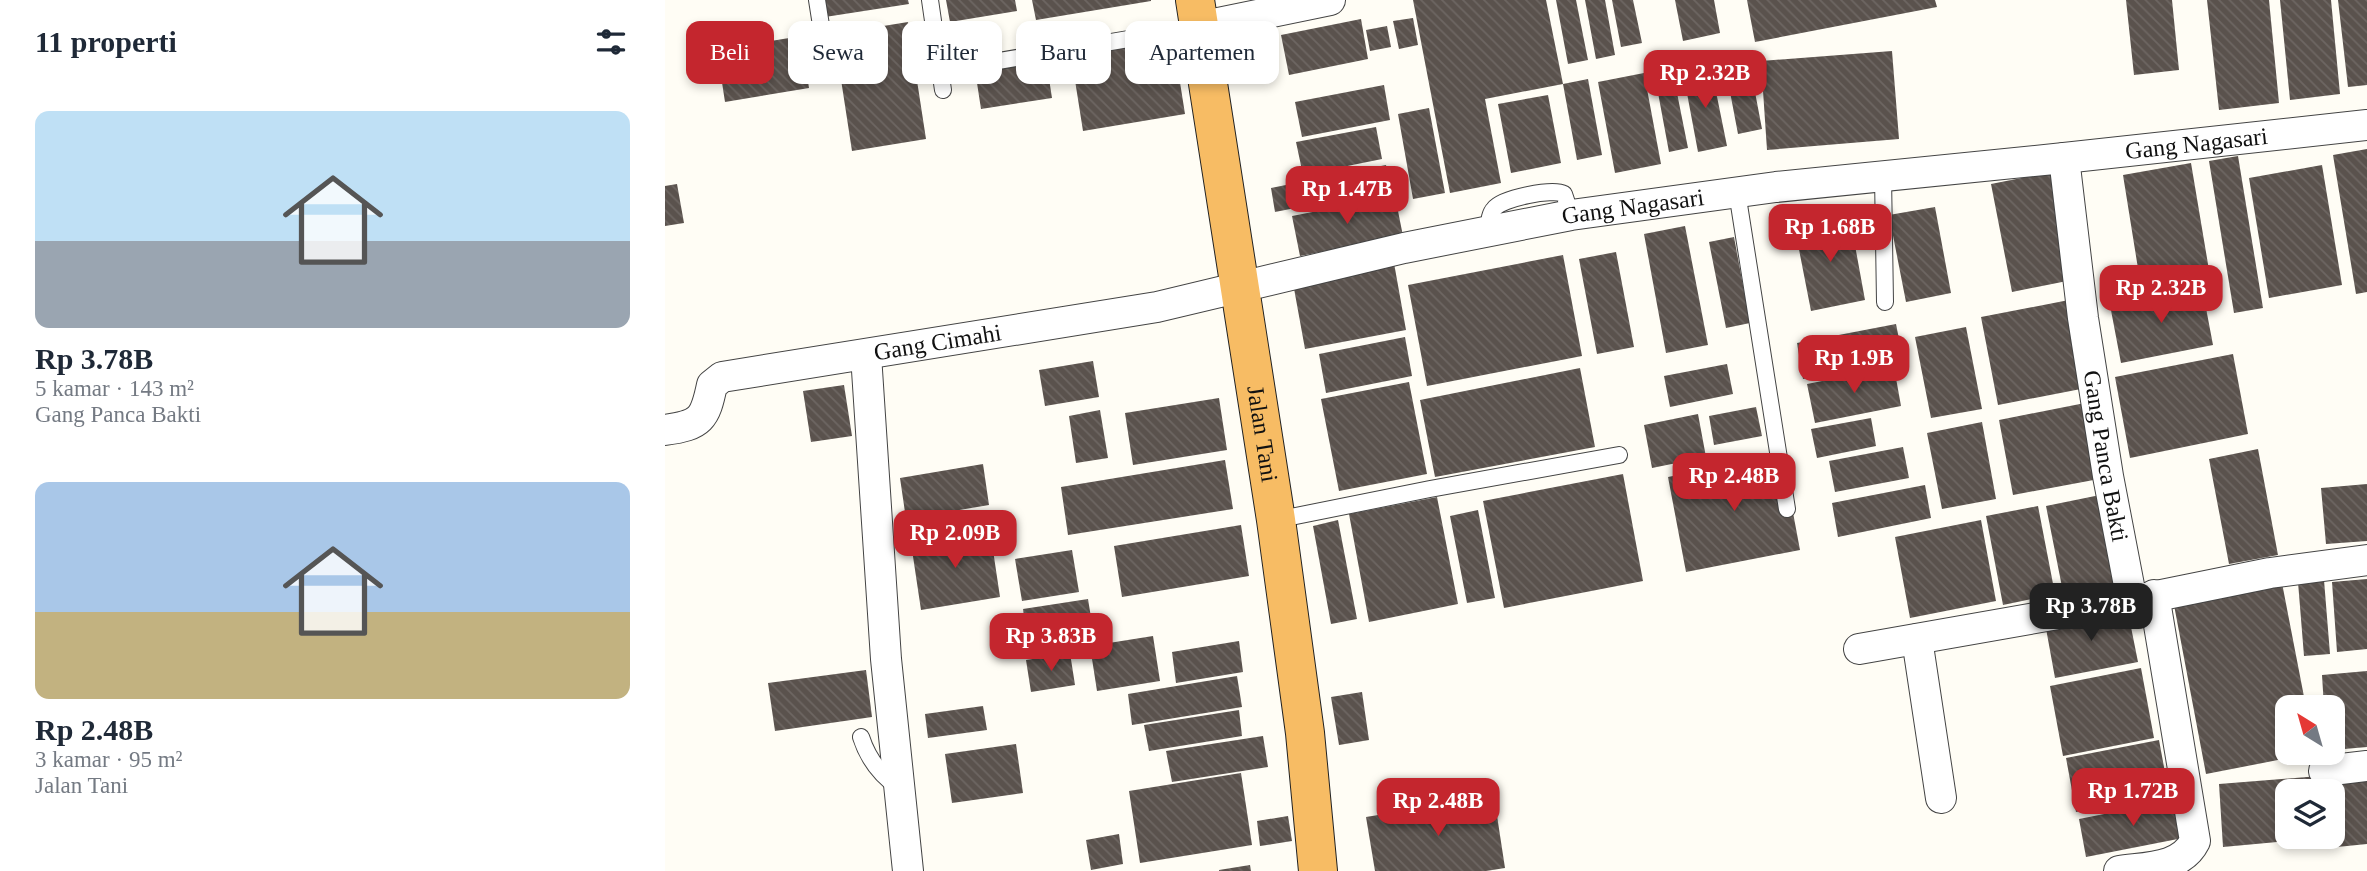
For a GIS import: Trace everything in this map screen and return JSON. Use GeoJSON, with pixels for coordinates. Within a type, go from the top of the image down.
{"type":"FeatureCollection","features":[{"type":"Feature","properties":{"kind":"highway","name":"Jalan Tani"},"geometry":{"type":"LineString","coordinates":[[1197,13],[1276,520],[1305,733],[1318,871]]}},
{"type":"Feature","properties":{"kind":"street"},"geometry":{"type":"LineString","coordinates":[[1197,13],[1330,0]]}},
{"type":"Feature","properties":{"kind":"street","name":"Gang Nagasari"},"geometry":{"type":"LineString","coordinates":[[1241,288],[1404,248],[1571,215],[1737,192],[2367,125]]}},
{"type":"Feature","properties":{"kind":"street","name":"Gang Panca Bakti"},"geometry":{"type":"LineString","coordinates":[[2064,158],[2083,318],[2108,476],[2143,598],[2195,841],[2184,857],[2172,863],[2119,871]]}},
{"type":"Feature","properties":{"kind":"street","name":"Gang Cimahi"},"geometry":{"type":"LineString","coordinates":[[665,430],[701,420],[707,410],[712,385],[722,377],[1157,307],[1241,288]]}},
{"type":"Feature","properties":{"kind":"street"},"geometry":{"type":"LineString","coordinates":[[866,355],[886,659],[908,871]]}},
{"type":"Feature","properties":{"kind":"street"},"geometry":{"type":"LineString","coordinates":[[1859,649],[2270,573],[2367,560]]}},
{"type":"Feature","properties":{"kind":"street"},"geometry":{"type":"LineString","coordinates":[[1917,639],[1941,798]]}},
{"type":"Feature","properties":{"kind":"street"},"geometry":{"type":"LineString","coordinates":[[2324,771],[2367,766]]}},
{"type":"Feature","properties":{"kind":"lane"},"geometry":{"type":"LineString","coordinates":[[817,0],[820,21]]}},
{"type":"Feature","properties":{"kind":"lane"},"geometry":{"type":"LineString","coordinates":[[930,0],[933,21]]}},
{"type":"Feature","properties":{"kind":"lane"},"geometry":{"type":"LineString","coordinates":[[1002,57],[1197,13]]}},
{"type":"Feature","properties":{"kind":"lane"},"geometry":{"type":"LineString","coordinates":[[942,84],[943,90]]}},
{"type":"Feature","properties":{"kind":"lane"},"geometry":{"type":"LineString","coordinates":[[1883,176],[1885,302]]}},
{"type":"Feature","properties":{"kind":"lane"},"geometry":{"type":"LineString","coordinates":[[1737,192],[1787,509]]}},
{"type":"Feature","properties":{"kind":"lane"},"geometry":{"type":"LineString","coordinates":[[1276,520],[1619,455]]}},
{"type":"Feature","properties":{"kind":"lane"},"geometry":{"type":"LineString","coordinates":[[860,737],[877,769],[899,788]]}},
{"type":"Feature","properties":{"kind":"building"},"geometry":{"type":"Polygon","coordinates":[[[823,0],[908,0],[909,4],[825,17],[823,0]]]}},
{"type":"Feature","properties":{"kind":"building"},"geometry":{"type":"Polygon","coordinates":[[[946,0],[1015,0],[1017,11],[950,21],[946,0]]]}},
{"type":"Feature","properties":{"kind":"building"},"geometry":{"type":"Polygon","coordinates":[[[1032,0],[1151,0],[1151,1],[1036,20],[1032,0]]]}},
{"type":"Feature","properties":{"kind":"building"},"geometry":{"type":"Polygon","coordinates":[[[1413,0],[1546,0],[1563,84],[1485,99],[1501,183],[1450,193],[1413,0]]]}},
{"type":"Feature","properties":{"kind":"building"},"geometry":{"type":"Polygon","coordinates":[[[1556,0],[1576,0],[1588,60],[1568,64],[1556,0]]]}},
{"type":"Feature","properties":{"kind":"building"},"geometry":{"type":"Polygon","coordinates":[[[1585,0],[1605,0],[1615,55],[1596,59],[1585,0]]]}},
{"type":"Feature","properties":{"kind":"building"},"geometry":{"type":"Polygon","coordinates":[[[1612,0],[1633,0],[1642,43],[1621,47],[1612,0]]]}},
{"type":"Feature","properties":{"kind":"building"},"geometry":{"type":"Polygon","coordinates":[[[1675,0],[1714,0],[1720,33],[1683,41],[1675,0]]]}},
{"type":"Feature","properties":{"kind":"building"},"geometry":{"type":"Polygon","coordinates":[[[1747,0],[1935,0],[1937,7],[1755,42],[1747,0]]]}},
{"type":"Feature","properties":{"kind":"building"},"geometry":{"type":"Polygon","coordinates":[[[2126,0],[2172,0],[2179,70],[2134,75],[2126,0]]]}},
{"type":"Feature","properties":{"kind":"building"},"geometry":{"type":"Polygon","coordinates":[[[2207,0],[2269,0],[2279,103],[2219,110],[2207,0]]]}},
{"type":"Feature","properties":{"kind":"building"},"geometry":{"type":"Polygon","coordinates":[[[2280,0],[2331,0],[2340,94],[2290,100],[2280,0]]]}},
{"type":"Feature","properties":{"kind":"building"},"geometry":{"type":"Polygon","coordinates":[[[2338,0],[2367,0],[2367,85],[2348,87],[2338,0]]]}},
{"type":"Feature","properties":{"kind":"building"},"geometry":{"type":"Polygon","coordinates":[[[1413,18],[1418,45],[1399,49],[1393,21],[1413,18]]]}},
{"type":"Feature","properties":{"kind":"building"},"geometry":{"type":"Polygon","coordinates":[[[1361,19],[1368,59],[1289,75],[1281,35],[1361,19]]]}},
{"type":"Feature","properties":{"kind":"building"},"geometry":{"type":"Polygon","coordinates":[[[902,23],[902,84],[918,84],[926,139],[852,151],[842,84],[888,84],[888,25],[902,23]]]}},
{"type":"Feature","properties":{"kind":"building"},"geometry":{"type":"Polygon","coordinates":[[[1387,26],[1391,47],[1370,51],[1366,30],[1387,26]]]}},
{"type":"Feature","properties":{"kind":"building"},"geometry":{"type":"Polygon","coordinates":[[[788,38],[788,84],[808,84],[809,88],[725,102],[722,84],[774,84],[774,40],[788,38]]]}},
{"type":"Feature","properties":{"kind":"building"},"geometry":{"type":"Polygon","coordinates":[[[1125,46],[1125,84],[1180,84],[1185,114],[1083,131],[1076,84],[1111,84],[1111,48],[1125,46]]]}},
{"type":"Feature","properties":{"kind":"building"},"geometry":{"type":"Polygon","coordinates":[[[1892,51],[1899,139],[1767,150],[1761,61],[1892,51]]]}},
{"type":"Feature","properties":{"kind":"building"},"geometry":{"type":"Polygon","coordinates":[[[1016,64],[1016,84],[1050,84],[1052,98],[981,109],[977,84],[1002,84],[1002,66],[1016,64]]]}},
{"type":"Feature","properties":{"kind":"building"},"geometry":{"type":"Polygon","coordinates":[[[1711,67],[1727,146],[1698,152],[1683,72],[1711,67]]]}},
{"type":"Feature","properties":{"kind":"building"},"geometry":{"type":"Polygon","coordinates":[[[1751,71],[1762,129],[1738,134],[1727,76],[1751,71]]]}},
{"type":"Feature","properties":{"kind":"building"},"geometry":{"type":"Polygon","coordinates":[[[1644,73],[1661,164],[1615,173],[1598,82],[1644,73]]]}},
{"type":"Feature","properties":{"kind":"building"},"geometry":{"type":"Polygon","coordinates":[[[1674,78],[1688,148],[1669,152],[1656,82],[1674,78]]]}},
{"type":"Feature","properties":{"kind":"building"},"geometry":{"type":"Polygon","coordinates":[[[1588,79],[1602,155],[1577,160],[1563,84],[1588,79]]]}},
{"type":"Feature","properties":{"kind":"building"},"geometry":{"type":"Polygon","coordinates":[[[1384,85],[1390,120],[1302,137],[1295,102],[1384,85]]]}},
{"type":"Feature","properties":{"kind":"building"},"geometry":{"type":"Polygon","coordinates":[[[1548,95],[1561,163],[1511,173],[1498,104],[1548,95]]]}},
{"type":"Feature","properties":{"kind":"building"},"geometry":{"type":"Polygon","coordinates":[[[1429,108],[1445,193],[1413,199],[1398,114],[1429,108]]]}},
{"type":"Feature","properties":{"kind":"building"},"geometry":{"type":"Polygon","coordinates":[[[1376,127],[1382,159],[1303,175],[1296,142],[1376,127]]]}},
{"type":"Feature","properties":{"kind":"building"},"geometry":{"type":"Polygon","coordinates":[[[2367,149],[2367,292],[2356,294],[2333,155],[2367,149]]]}},
{"type":"Feature","properties":{"kind":"building"},"geometry":{"type":"Polygon","coordinates":[[[2238,156],[2263,308],[2234,313],[2209,161],[2238,156]]]}},
{"type":"Feature","properties":{"kind":"building"},"geometry":{"type":"Polygon","coordinates":[[[2191,163],[2209,270],[2140,281],[2123,175],[2191,163]]]}},
{"type":"Feature","properties":{"kind":"building"},"geometry":{"type":"Polygon","coordinates":[[[1386,165],[1391,189],[1275,212],[1271,188],[1386,165]]]}},
{"type":"Feature","properties":{"kind":"building"},"geometry":{"type":"Polygon","coordinates":[[[2322,165],[2342,285],[2269,298],[2249,178],[2322,165]]]}},
{"type":"Feature","properties":{"kind":"building"},"geometry":{"type":"Polygon","coordinates":[[[2051,172],[2072,280],[2012,292],[1991,184],[2051,172]]]}},
{"type":"Feature","properties":{"kind":"building"},"geometry":{"type":"Polygon","coordinates":[[[677,184],[684,223],[665,226],[665,186],[677,184]]]}},
{"type":"Feature","properties":{"kind":"building"},"geometry":{"type":"Polygon","coordinates":[[[1395,196],[1403,236],[1300,256],[1292,216],[1395,196]]]}},
{"type":"Feature","properties":{"kind":"building"},"geometry":{"type":"Polygon","coordinates":[[[1935,207],[1951,293],[1906,302],[1889,215],[1935,207]]]}},
{"type":"Feature","properties":{"kind":"building"},"geometry":{"type":"Polygon","coordinates":[[[1850,218],[1865,300],[1811,311],[1795,229],[1850,218]]]}},
{"type":"Feature","properties":{"kind":"building"},"geometry":{"type":"Polygon","coordinates":[[[1685,226],[1708,345],[1666,353],[1644,234],[1685,226]]]}},
{"type":"Feature","properties":{"kind":"building"},"geometry":{"type":"Polygon","coordinates":[[[1734,237],[1750,323],[1726,328],[1709,242],[1734,237]]]}},
{"type":"Feature","properties":{"kind":"building"},"geometry":{"type":"Polygon","coordinates":[[[1616,252],[1634,347],[1597,354],[1579,259],[1616,252]]]}},
{"type":"Feature","properties":{"kind":"building"},"geometry":{"type":"Polygon","coordinates":[[[1563,255],[1582,356],[1427,386],[1408,285],[1563,255]]]}},
{"type":"Feature","properties":{"kind":"building"},"geometry":{"type":"Polygon","coordinates":[[[1394,263],[1406,330],[1305,349],[1293,283],[1394,263]]]}},
{"type":"Feature","properties":{"kind":"building"},"geometry":{"type":"Polygon","coordinates":[[[2202,287],[2213,345],[2121,363],[2110,305],[2202,287]]]}},
{"type":"Feature","properties":{"kind":"building"},"geometry":{"type":"Polygon","coordinates":[[[2069,300],[2086,388],[1998,405],[1981,317],[2069,300]]]}},
{"type":"Feature","properties":{"kind":"building"},"geometry":{"type":"Polygon","coordinates":[[[1896,324],[1903,359],[1803,379],[1797,343],[1896,324]]]}},
{"type":"Feature","properties":{"kind":"building"},"geometry":{"type":"Polygon","coordinates":[[[1966,327],[1982,409],[1931,418],[1915,337],[1966,327]]]}},
{"type":"Feature","properties":{"kind":"building"},"geometry":{"type":"Polygon","coordinates":[[[1405,337],[1412,376],[1326,393],[1319,354],[1405,337]]]}},
{"type":"Feature","properties":{"kind":"building"},"geometry":{"type":"Polygon","coordinates":[[[2233,354],[2248,434],[2130,458],[2115,377],[2233,354]]]}},
{"type":"Feature","properties":{"kind":"building"},"geometry":{"type":"Polygon","coordinates":[[[1093,361],[1099,397],[1045,406],[1039,370],[1093,361]]]}},
{"type":"Feature","properties":{"kind":"building"},"geometry":{"type":"Polygon","coordinates":[[[1727,364],[1733,394],[1670,407],[1664,376],[1727,364]]]}},
{"type":"Feature","properties":{"kind":"building"},"geometry":{"type":"Polygon","coordinates":[[[1894,367],[1901,406],[1815,423],[1807,384],[1894,367]]]}},
{"type":"Feature","properties":{"kind":"building"},"geometry":{"type":"Polygon","coordinates":[[[1580,368],[1595,447],[1435,477],[1420,400],[1580,368]]]}},
{"type":"Feature","properties":{"kind":"building"},"geometry":{"type":"Polygon","coordinates":[[[1409,382],[1427,474],[1339,491],[1321,399],[1409,382]]]}},
{"type":"Feature","properties":{"kind":"building"},"geometry":{"type":"Polygon","coordinates":[[[844,385],[852,436],[811,442],[803,391],[844,385]]]}},
{"type":"Feature","properties":{"kind":"building"},"geometry":{"type":"Polygon","coordinates":[[[1219,398],[1227,450],[1133,465],[1125,413],[1219,398]]]}},
{"type":"Feature","properties":{"kind":"building"},"geometry":{"type":"Polygon","coordinates":[[[2085,403],[2099,479],[2013,495],[1999,420],[2085,403]]]}},
{"type":"Feature","properties":{"kind":"building"},"geometry":{"type":"Polygon","coordinates":[[[1756,407],[1762,436],[1714,445],[1709,416],[1756,407]]]}},
{"type":"Feature","properties":{"kind":"building"},"geometry":{"type":"Polygon","coordinates":[[[1100,410],[1108,458],[1076,463],[1069,416],[1100,410]]]}},
{"type":"Feature","properties":{"kind":"building"},"geometry":{"type":"Polygon","coordinates":[[[1698,414],[1706,457],[1652,468],[1644,425],[1698,414]]]}},
{"type":"Feature","properties":{"kind":"building"},"geometry":{"type":"Polygon","coordinates":[[[1871,418],[1876,446],[1817,458],[1811,429],[1871,418]]]}},
{"type":"Feature","properties":{"kind":"building"},"geometry":{"type":"Polygon","coordinates":[[[1982,422],[1996,499],[1942,509],[1927,433],[1982,422]]]}},
{"type":"Feature","properties":{"kind":"building"},"geometry":{"type":"Polygon","coordinates":[[[1903,447],[1909,478],[1835,492],[1829,461],[1903,447]]]}},
{"type":"Feature","properties":{"kind":"building"},"geometry":{"type":"Polygon","coordinates":[[[2258,449],[2278,555],[2229,564],[2209,459],[2258,449]]]}},
{"type":"Feature","properties":{"kind":"building"},"geometry":{"type":"Polygon","coordinates":[[[1782,454],[1800,550],[1686,572],[1668,477],[1782,454]]]}},
{"type":"Feature","properties":{"kind":"building"},"geometry":{"type":"Polygon","coordinates":[[[1225,460],[1233,509],[1068,535],[1061,487],[1225,460]]]}},
{"type":"Feature","properties":{"kind":"building"},"geometry":{"type":"Polygon","coordinates":[[[983,464],[989,505],[906,519],[900,478],[983,464]]]}},
{"type":"Feature","properties":{"kind":"building"},"geometry":{"type":"Polygon","coordinates":[[[1623,474],[1643,581],[1504,608],[1483,501],[1623,474]]]}},
{"type":"Feature","properties":{"kind":"building"},"geometry":{"type":"Polygon","coordinates":[[[2367,484],[2367,541],[2326,544],[2321,488],[2367,484]]]}},
{"type":"Feature","properties":{"kind":"building"},"geometry":{"type":"Polygon","coordinates":[[[1925,485],[1931,518],[1838,537],[1832,503],[1925,485]]]}},
{"type":"Feature","properties":{"kind":"building"},"geometry":{"type":"Polygon","coordinates":[[[2100,495],[2117,587],[2064,597],[2046,506],[2100,495]]]}},
{"type":"Feature","properties":{"kind":"building"},"geometry":{"type":"Polygon","coordinates":[[[1437,497],[1458,604],[1369,622],[1349,514],[1437,497]]]}},
{"type":"Feature","properties":{"kind":"building"},"geometry":{"type":"Polygon","coordinates":[[[2038,506],[2055,594],[2003,605],[1986,516],[2038,506]]]}},
{"type":"Feature","properties":{"kind":"building"},"geometry":{"type":"Polygon","coordinates":[[[1478,510],[1495,598],[1467,603],[1450,516],[1478,510]]]}},
{"type":"Feature","properties":{"kind":"building"},"geometry":{"type":"Polygon","coordinates":[[[1338,520],[1357,619],[1331,624],[1313,526],[1338,520]]]}},
{"type":"Feature","properties":{"kind":"building"},"geometry":{"type":"Polygon","coordinates":[[[1981,520],[1996,601],[1910,618],[1895,537],[1981,520]]]}},
{"type":"Feature","properties":{"kind":"building"},"geometry":{"type":"Polygon","coordinates":[[[1241,525],[1249,576],[1122,597],[1114,546],[1241,525]]]}},
{"type":"Feature","properties":{"kind":"building"},"geometry":{"type":"Polygon","coordinates":[[[990,530],[1000,597],[921,610],[911,543],[990,530]]]}},
{"type":"Feature","properties":{"kind":"building"},"geometry":{"type":"Polygon","coordinates":[[[1072,550],[1079,592],[1022,601],[1015,559],[1072,550]]]}},
{"type":"Feature","properties":{"kind":"building"},"geometry":{"type":"Polygon","coordinates":[[[2367,579],[2367,649],[2337,652],[2332,582],[2367,579]]]}},
{"type":"Feature","properties":{"kind":"building"},"geometry":{"type":"Polygon","coordinates":[[[2324,580],[2330,654],[2304,656],[2298,582],[2324,580]]]}},
{"type":"Feature","properties":{"kind":"building"},"geometry":{"type":"Polygon","coordinates":[[[2282,583],[2304,695],[2275,695],[2275,761],[2206,774],[2174,605],[2282,583]]]}},
{"type":"Feature","properties":{"kind":"building"},"geometry":{"type":"Polygon","coordinates":[[[1088,599],[1094,636],[1028,646],[1023,609],[1088,599]]]}},
{"type":"Feature","properties":{"kind":"building"},"geometry":{"type":"Polygon","coordinates":[[[2127,607],[2138,662],[2055,678],[2045,623],[2127,607]]]}},
{"type":"Feature","properties":{"kind":"building"},"geometry":{"type":"Polygon","coordinates":[[[1153,636],[1160,681],[1097,691],[1090,646],[1153,636]]]}},
{"type":"Feature","properties":{"kind":"building"},"geometry":{"type":"Polygon","coordinates":[[[1239,641],[1243,672],[1176,683],[1172,652],[1239,641]]]}},
{"type":"Feature","properties":{"kind":"building"},"geometry":{"type":"Polygon","coordinates":[[[1070,653],[1075,685],[1031,692],[1026,660],[1070,653]]]}},
{"type":"Feature","properties":{"kind":"building"},"geometry":{"type":"Polygon","coordinates":[[[2141,668],[2154,738],[2063,756],[2050,686],[2141,668]]]}},
{"type":"Feature","properties":{"kind":"building"},"geometry":{"type":"Polygon","coordinates":[[[866,670],[872,717],[775,731],[768,683],[866,670]]]}},
{"type":"Feature","properties":{"kind":"building"},"geometry":{"type":"Polygon","coordinates":[[[2367,671],[2367,747],[2345,749],[2345,695],[2323,695],[2322,675],[2367,671]]]}},
{"type":"Feature","properties":{"kind":"building"},"geometry":{"type":"Polygon","coordinates":[[[1237,676],[1242,707],[1132,725],[1128,694],[1237,676]]]}},
{"type":"Feature","properties":{"kind":"building"},"geometry":{"type":"Polygon","coordinates":[[[1362,692],[1369,740],[1339,745],[1331,697],[1362,692]]]}},
{"type":"Feature","properties":{"kind":"building"},"geometry":{"type":"Polygon","coordinates":[[[983,706],[987,730],[928,738],[925,714],[983,706]]]}},
{"type":"Feature","properties":{"kind":"building"},"geometry":{"type":"Polygon","coordinates":[[[1239,710],[1242,736],[1149,751],[1144,725],[1239,710]]]}},
{"type":"Feature","properties":{"kind":"building"},"geometry":{"type":"Polygon","coordinates":[[[1263,736],[1268,767],[1172,782],[1166,751],[1263,736]]]}},
{"type":"Feature","properties":{"kind":"building"},"geometry":{"type":"Polygon","coordinates":[[[2159,740],[2169,794],[2076,812],[2066,758],[2159,740]]]}},
{"type":"Feature","properties":{"kind":"building"},"geometry":{"type":"Polygon","coordinates":[[[1016,744],[1023,793],[952,803],[945,754],[1016,744]]]}},
{"type":"Feature","properties":{"kind":"building"},"geometry":{"type":"Polygon","coordinates":[[[1241,773],[1252,845],[1140,863],[1129,791],[1241,773]]]}},
{"type":"Feature","properties":{"kind":"building"},"geometry":{"type":"Polygon","coordinates":[[[2367,775],[2367,844],[2345,846],[2345,779],[2331,778],[2367,775]]]}},
{"type":"Feature","properties":{"kind":"building"},"geometry":{"type":"Polygon","coordinates":[[[2319,776],[2319,779],[2282,779],[2319,776]]]}},
{"type":"Feature","properties":{"kind":"building"},"geometry":{"type":"Polygon","coordinates":[[[2275,780],[2275,842],[2223,847],[2219,784],[2275,780]]]}},
{"type":"Feature","properties":{"kind":"building"},"geometry":{"type":"Polygon","coordinates":[[[1494,796],[1505,868],[1486,871],[1375,871],[1366,817],[1494,796]]]}},
{"type":"Feature","properties":{"kind":"building"},"geometry":{"type":"Polygon","coordinates":[[[2180,799],[2188,837],[2086,857],[2079,819],[2180,799]]]}},
{"type":"Feature","properties":{"kind":"building"},"geometry":{"type":"Polygon","coordinates":[[[1288,816],[1292,841],[1260,846],[1257,821],[1288,816]]]}},
{"type":"Feature","properties":{"kind":"building"},"geometry":{"type":"Polygon","coordinates":[[[1119,834],[1123,864],[1091,870],[1086,840],[1119,834]]]}},
{"type":"Feature","properties":{"kind":"building"},"geometry":{"type":"Polygon","coordinates":[[[1250,865],[1251,871],[1219,871],[1219,870],[1250,865]]]}}]}
